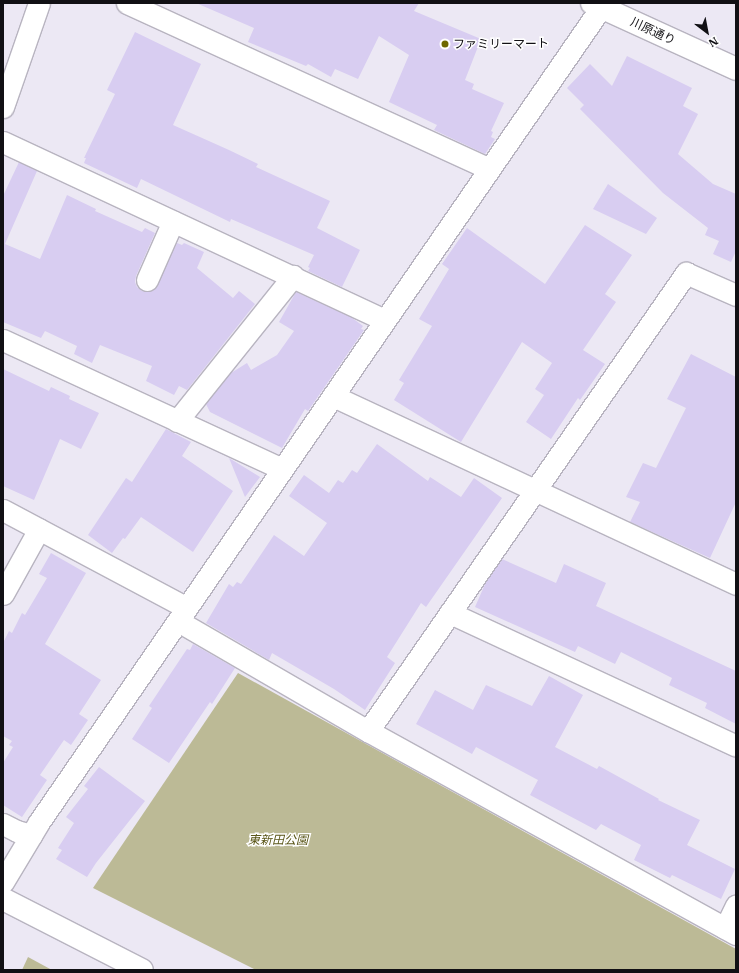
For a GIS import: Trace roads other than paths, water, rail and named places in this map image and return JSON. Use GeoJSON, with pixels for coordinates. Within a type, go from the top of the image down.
{"type":"FeatureCollection","features":[{"type":"Feature","properties":{"kind":"street"},"geometry":{"type":"LineString","coordinates":[[3,108],[39,3]]}},
{"type":"Feature","properties":{"kind":"street"},"geometry":{"type":"LineString","coordinates":[[127,3],[489,169]]}},
{"type":"Feature","properties":{"kind":"street"},"geometry":{"type":"LineString","coordinates":[[3,882],[31,835],[489,169],[599,4]]}},
{"type":"Feature","properties":{"kind":"street","name":"川原通り"},"geometry":{"type":"LineString","coordinates":[[599,4],[736,69]]}},
{"type":"Feature","properties":{"kind":"street"},"geometry":{"type":"LineString","coordinates":[[3,142],[385,320]]}},
{"type":"Feature","properties":{"kind":"street"},"geometry":{"type":"LineString","coordinates":[[147,280],[173,221]]}},
{"type":"Feature","properties":{"kind":"street"},"geometry":{"type":"LineString","coordinates":[[368,731],[686,273],[736,295]]}},
{"type":"Feature","properties":{"kind":"street"},"geometry":{"type":"LineString","coordinates":[[177,421],[293,276]]}},
{"type":"Feature","properties":{"kind":"street"},"geometry":{"type":"LineString","coordinates":[[3,340],[282,470]]}},
{"type":"Feature","properties":{"kind":"street"},"geometry":{"type":"LineString","coordinates":[[333,396],[736,584]]}},
{"type":"Feature","properties":{"kind":"street"},"geometry":{"type":"LineString","coordinates":[[3,510],[39,528],[182,614],[368,731],[731,931],[736,905]]}},
{"type":"Feature","properties":{"kind":"street"},"geometry":{"type":"LineString","coordinates":[[3,594],[39,528]]}},
{"type":"Feature","properties":{"kind":"street"},"geometry":{"type":"LineString","coordinates":[[450,613],[736,746]]}},
{"type":"Feature","properties":{"kind":"street"},"geometry":{"type":"LineString","coordinates":[[3,824],[17,831],[31,835]]}},
{"type":"Feature","properties":{"kind":"street"},"geometry":{"type":"LineString","coordinates":[[3,899],[142,970]]}},
{"type":"Feature","properties":{"kind":"place","name":"ファミリーマート"},"geometry":{"type":"Point","coordinates":[445,44]}},
{"type":"Feature","properties":{"kind":"park label","name":"東新田公園"},"geometry":{"type":"Point","coordinates":[278,840]}}]}
